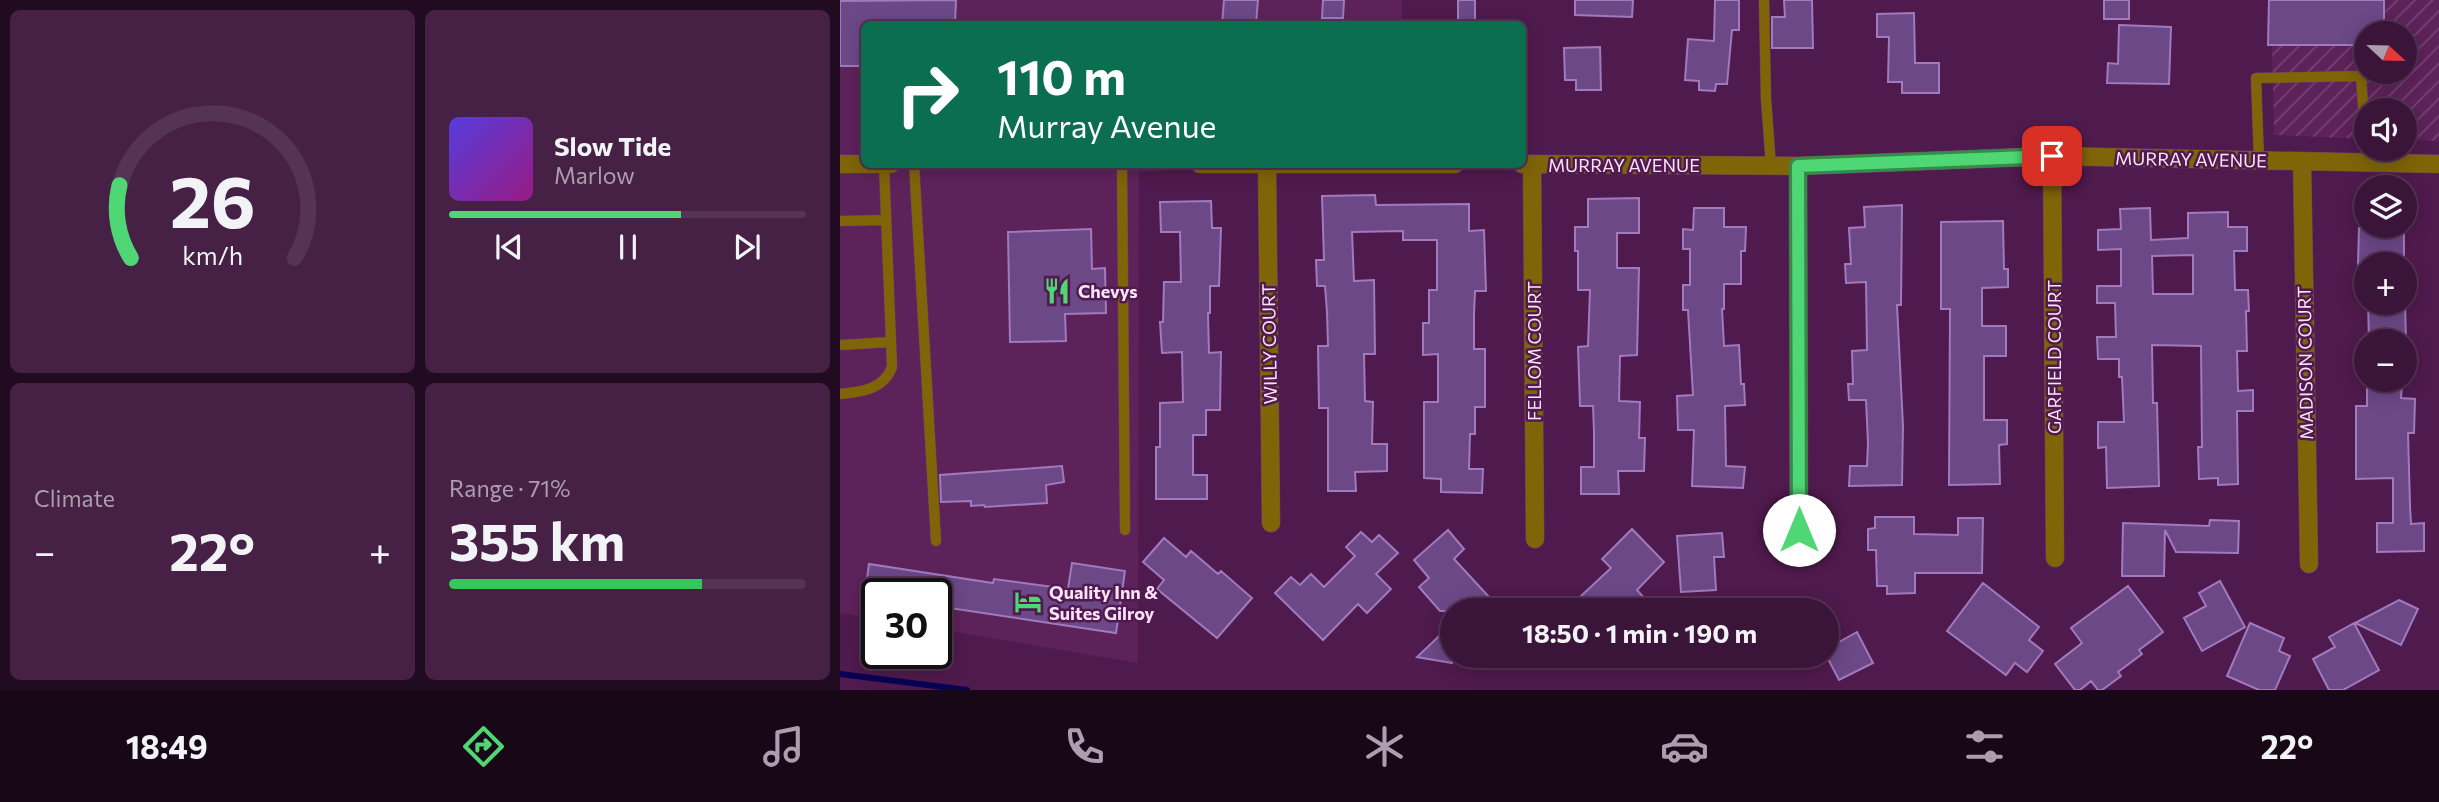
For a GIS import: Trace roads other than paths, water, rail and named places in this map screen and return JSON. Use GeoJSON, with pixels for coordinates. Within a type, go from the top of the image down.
{"type":"FeatureCollection","features":[{"type":"Feature","properties":{"kind":"street","name":"MURRAY AVENUE"},"geometry":{"type":"LineString","coordinates":[[1527,164],[1798,166],[2052,156],[2439,164]]}},
{"type":"Feature","properties":{"kind":"street","name":"GARFIELD COURT"},"geometry":{"type":"LineString","coordinates":[[2052,156],[2055,558]]}},
{"type":"Feature","properties":{"kind":"street","name":"MADISON COURT"},"geometry":{"type":"LineString","coordinates":[[2302,161],[2309,564]]}},
{"type":"Feature","properties":{"kind":"street"},"geometry":{"type":"LineString","coordinates":[[840,164],[861,164]]}},
{"type":"Feature","properties":{"kind":"street","name":"FELLOM COURT"},"geometry":{"type":"LineString","coordinates":[[1527,164],[1535,539]]}},
{"type":"Feature","properties":{"kind":"street"},"geometry":{"type":"LineString","coordinates":[[1798,166],[1799,558]]}},
{"type":"Feature","properties":{"kind":"street","name":"WILLY COURT"},"geometry":{"type":"LineString","coordinates":[[1267,168],[1271,523]]}},
{"type":"Feature","properties":{"kind":"lane"},"geometry":{"type":"LineString","coordinates":[[1764,0],[1766,99],[1771,166]]}},
{"type":"Feature","properties":{"kind":"lane"},"geometry":{"type":"LineString","coordinates":[[2259,161],[2256,78],[2361,76],[2367,163]]}},
{"type":"Feature","properties":{"kind":"lane"},"geometry":{"type":"LineString","coordinates":[[840,394],[875,388],[888,378],[892,367],[884,168]]}},
{"type":"Feature","properties":{"kind":"lane"},"geometry":{"type":"LineString","coordinates":[[914,168],[936,541]]}},
{"type":"Feature","properties":{"kind":"lane"},"geometry":{"type":"LineString","coordinates":[[1122,168],[1125,530]]}},
{"type":"Feature","properties":{"kind":"lane"},"geometry":{"type":"LineString","coordinates":[[840,221],[886,220]]}},
{"type":"Feature","properties":{"kind":"lane"},"geometry":{"type":"LineString","coordinates":[[840,345],[891,342]]}},
{"type":"Feature","properties":{"kind":"waterway"},"geometry":{"type":"LineString","coordinates":[[840,674],[967,690]]}},
{"type":"Feature","properties":{"kind":"place","name":"Chevys"},"geometry":{"type":"Point","coordinates":[1057,291]}},
{"type":"Feature","properties":{"kind":"place","name":"Quality Inn & Suites Gilroy"},"geometry":{"type":"Point","coordinates":[1028,602]}}]}
